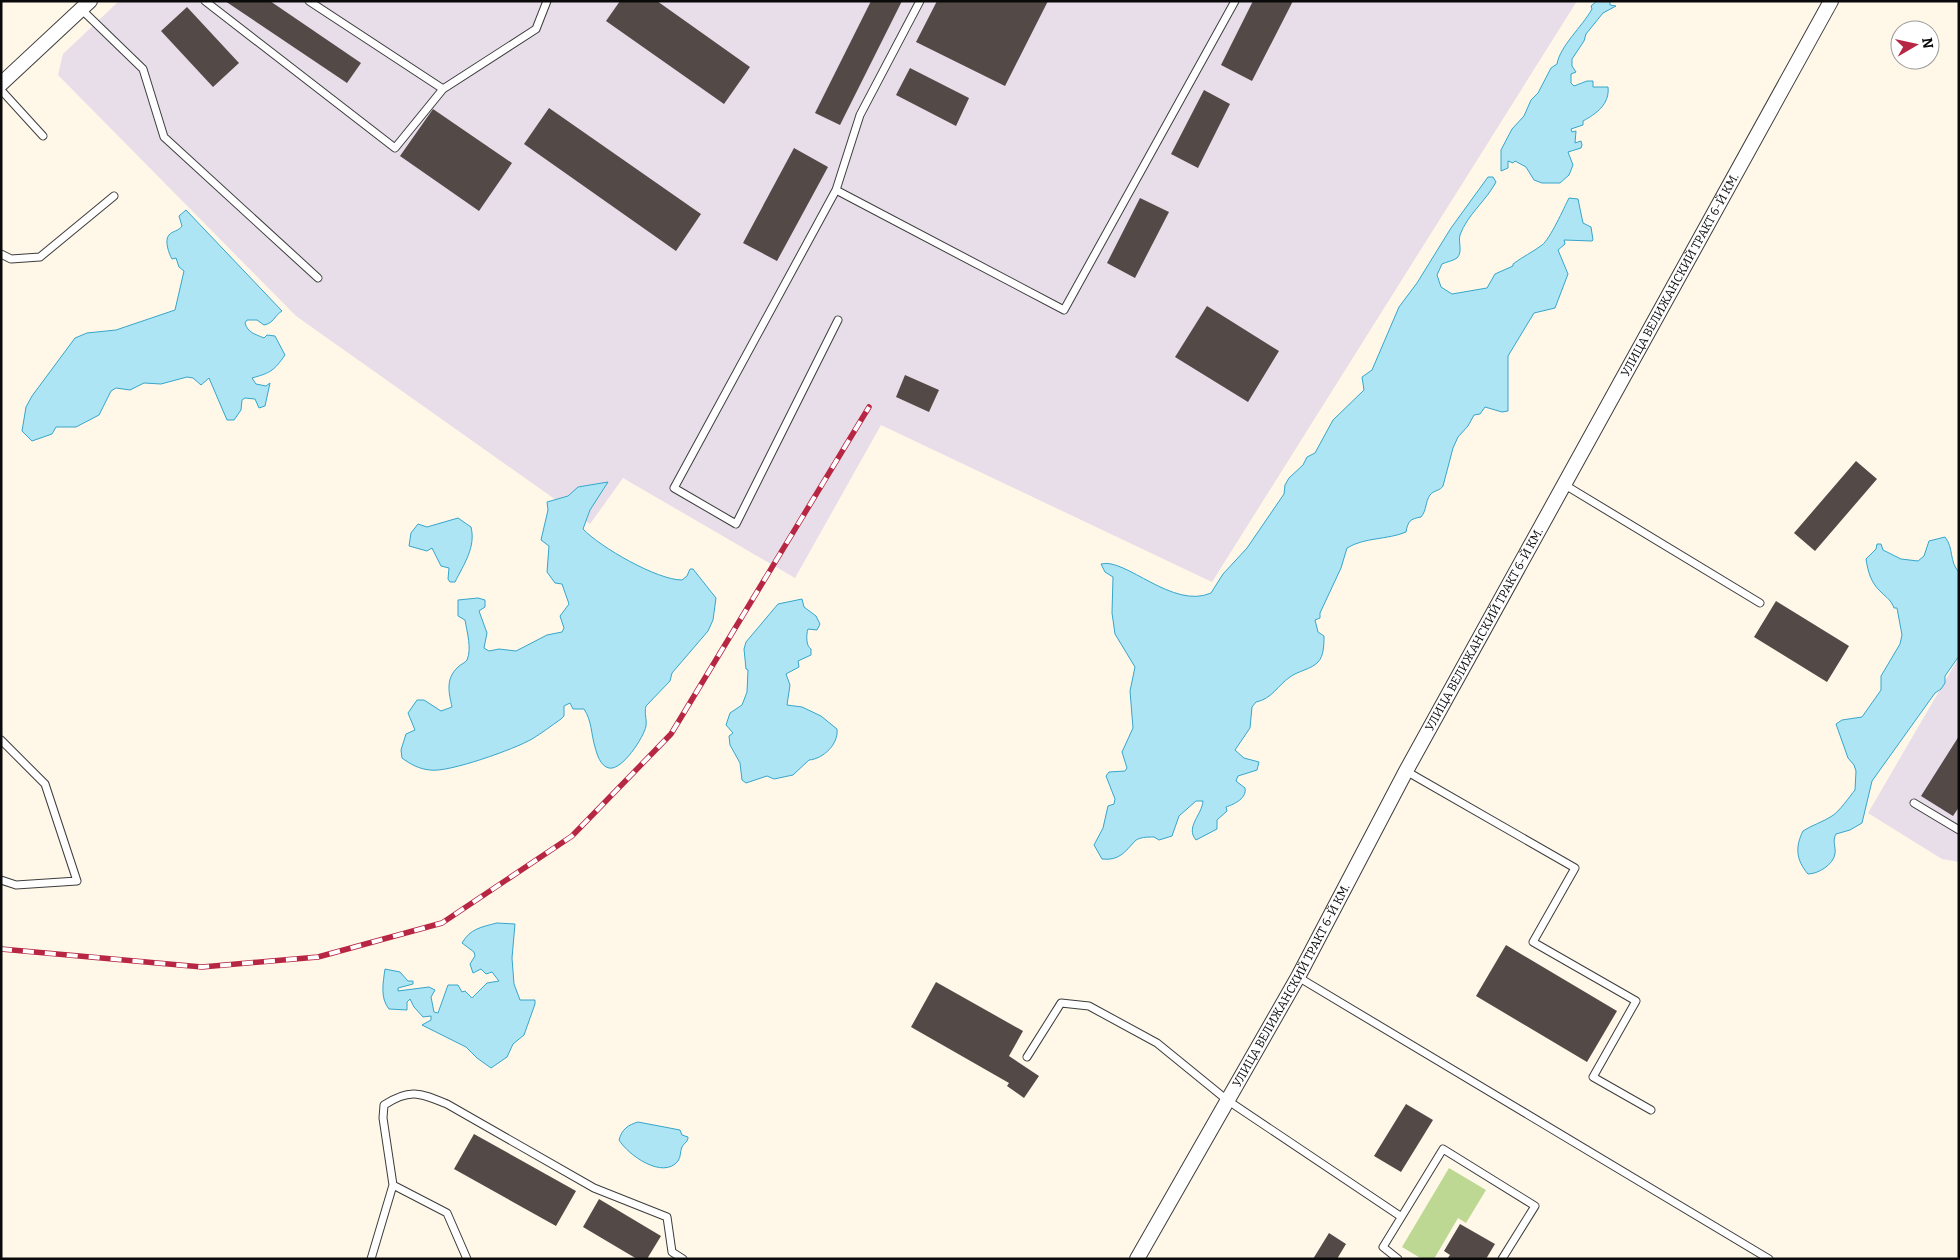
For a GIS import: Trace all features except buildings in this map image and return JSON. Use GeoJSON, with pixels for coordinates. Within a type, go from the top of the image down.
{"type":"FeatureCollection","features":[{"type":"Feature","properties":{"kind":"street","name":"УЛИЦА ВЕЛИЖАНСКИЙ ТРАКТ 6-Й КМ."},"geometry":{"type":"LineString","coordinates":[[1137,1259],[1226,1100],[1298,977],[1406,771],[1831,1]]}},
{"type":"Feature","properties":{"kind":"street"},"geometry":{"type":"LineString","coordinates":[[1,84],[85,5]]}},
{"type":"Feature","properties":{"kind":"lane"},"geometry":{"type":"LineString","coordinates":[[206,1],[395,148],[443,89],[536,29],[547,1]]}},
{"type":"Feature","properties":{"kind":"lane"},"geometry":{"type":"LineString","coordinates":[[309,1],[443,89]]}},
{"type":"Feature","properties":{"kind":"lane"},"geometry":{"type":"LineString","coordinates":[[838,320],[736,524],[674,488],[836,190],[860,115],[920,1]]}},
{"type":"Feature","properties":{"kind":"lane"},"geometry":{"type":"LineString","coordinates":[[836,190],[1064,310],[1235,1]]}},
{"type":"Feature","properties":{"kind":"lane"},"geometry":{"type":"LineString","coordinates":[[85,5],[144,69],[164,137],[318,278]]}},
{"type":"Feature","properties":{"kind":"lane"},"geometry":{"type":"LineString","coordinates":[[1,90],[43,136]]}},
{"type":"Feature","properties":{"kind":"lane"},"geometry":{"type":"LineString","coordinates":[[1,254],[11,259],[40,257],[114,196]]}},
{"type":"Feature","properties":{"kind":"lane"},"geometry":{"type":"LineString","coordinates":[[1565,485],[1760,603]]}},
{"type":"Feature","properties":{"kind":"lane"},"geometry":{"type":"LineString","coordinates":[[1,740],[45,784],[77,881],[16,885],[1,880]]}},
{"type":"Feature","properties":{"kind":"lane"},"geometry":{"type":"LineString","coordinates":[[1406,771],[1574,868],[1533,942],[1636,1001],[1593,1077],[1651,1110]]}},
{"type":"Feature","properties":{"kind":"lane"},"geometry":{"type":"LineString","coordinates":[[1914,802],[1959,830]]}},
{"type":"Feature","properties":{"kind":"lane"},"geometry":{"type":"LineString","coordinates":[[1298,977],[1769,1259]]}},
{"type":"Feature","properties":{"kind":"lane"},"geometry":{"type":"LineString","coordinates":[[1027,1056],[1061,1003],[1089,1006],[1156,1043],[1226,1100],[1400,1216]]}},
{"type":"Feature","properties":{"kind":"lane"},"geometry":{"type":"LineString","coordinates":[[371,1259],[393,1185],[382,1118],[384,1105],[400,1094],[423,1094],[446,1104],[594,1188],[666,1217],[672,1252],[683,1259]]}},
{"type":"Feature","properties":{"kind":"lane"},"geometry":{"type":"LineString","coordinates":[[1398,1259],[1383,1247],[1400,1216],[1443,1149],[1535,1206],[1502,1259]]}},
{"type":"Feature","properties":{"kind":"lane"},"geometry":{"type":"LineString","coordinates":[[393,1185],[447,1214],[467,1259]]}},
{"type":"Feature","properties":{"kind":"shaded area"},"geometry":{"type":"Polygon","coordinates":[[[119,1],[1577,1],[1212,582],[881,425],[795,578],[623,478],[590,524],[296,316],[58,75],[63,54],[119,1]]]}},
{"type":"Feature","properties":{"kind":"shaded area"},"geometry":{"type":"Polygon","coordinates":[[[1959,657],[1959,862],[1942,859],[1868,813],[1959,657]]]}},
{"type":"Feature","properties":{"kind":"green space"},"geometry":{"type":"Polygon","coordinates":[[[1449,1168],[1486,1190],[1466,1223],[1458,1218],[1434,1259],[1422,1259],[1402,1247],[1449,1168]]]}},
{"type":"Feature","properties":{"kind":"water"},"geometry":{"type":"Polygon","coordinates":[[[1597,1],[1610,1],[1610,5],[1616,6],[1603,13],[1586,34],[1584,41],[1572,59],[1572,66],[1576,72],[1571,74],[1571,83],[1574,86],[1587,81],[1593,81],[1593,87],[1608,87],[1608,93],[1607,99],[1597,112],[1583,121],[1583,125],[1571,129],[1572,132],[1576,131],[1575,143],[1581,141],[1582,145],[1581,148],[1568,152],[1573,165],[1569,175],[1560,183],[1542,183],[1534,180],[1526,167],[1515,161],[1513,163],[1508,161],[1508,168],[1501,171],[1501,150],[1512,129],[1524,116],[1531,100],[1538,93],[1551,68],[1557,64],[1562,50],[1588,16],[1592,9],[1591,6],[1597,1]]]}},
{"type":"Feature","properties":{"kind":"water"},"geometry":{"type":"Polygon","coordinates":[[[1488,177],[1493,177],[1496,182],[1463,228],[1460,235],[1459,256],[1442,264],[1437,275],[1441,287],[1452,294],[1487,288],[1495,274],[1513,266],[1516,261],[1542,245],[1553,230],[1569,198],[1578,199],[1583,223],[1591,227],[1593,240],[1564,240],[1565,244],[1558,250],[1568,274],[1555,308],[1534,313],[1508,356],[1508,411],[1502,412],[1485,407],[1480,414],[1474,415],[1468,426],[1458,437],[1453,448],[1443,486],[1430,495],[1423,514],[1421,517],[1410,521],[1406,532],[1361,542],[1347,548],[1341,568],[1320,613],[1320,618],[1315,620],[1318,632],[1324,636],[1321,657],[1315,664],[1290,677],[1271,695],[1256,702],[1252,707],[1250,728],[1235,750],[1244,758],[1259,762],[1257,770],[1238,776],[1236,781],[1245,788],[1244,795],[1226,807],[1227,811],[1217,820],[1217,829],[1196,840],[1192,830],[1203,801],[1196,801],[1179,816],[1172,836],[1159,840],[1154,837],[1139,839],[1117,857],[1102,859],[1094,845],[1103,828],[1108,806],[1114,804],[1115,799],[1106,776],[1109,772],[1125,771],[1127,768],[1122,752],[1133,728],[1130,691],[1135,667],[1115,634],[1112,613],[1113,577],[1105,572],[1101,564],[1111,564],[1123,568],[1181,595],[1196,596],[1211,593],[1223,574],[1247,548],[1284,494],[1285,485],[1289,478],[1303,465],[1307,457],[1315,453],[1333,420],[1364,390],[1362,377],[1372,370],[1399,307],[1417,283],[1451,228],[1488,177]]]}},
{"type":"Feature","properties":{"kind":"water"},"geometry":{"type":"Polygon","coordinates":[[[186,210],[282,311],[272,321],[264,325],[257,320],[247,320],[245,323],[250,331],[264,338],[267,335],[275,336],[285,355],[271,371],[252,378],[256,384],[266,386],[270,383],[265,406],[259,408],[255,399],[245,398],[242,400],[241,410],[234,420],[227,420],[209,378],[201,385],[193,378],[187,377],[161,384],[144,383],[130,390],[116,388],[111,391],[99,415],[76,427],[56,427],[52,434],[32,441],[22,431],[26,407],[75,338],[87,333],[116,330],[175,310],[184,271],[179,267],[176,258],[172,259],[168,251],[167,240],[170,234],[182,226],[179,216],[186,210]]]}},
{"type":"Feature","properties":{"kind":"water"},"geometry":{"type":"Polygon","coordinates":[[[608,482],[590,510],[583,529],[615,553],[658,575],[682,580],[687,576],[690,569],[693,569],[716,598],[713,620],[708,631],[672,673],[670,681],[646,706],[646,726],[632,752],[614,768],[603,765],[597,753],[587,714],[584,709],[573,709],[570,703],[564,706],[564,716],[561,719],[536,737],[481,759],[451,768],[430,770],[415,766],[402,758],[401,750],[406,734],[415,730],[408,713],[417,700],[424,700],[441,711],[452,707],[449,691],[451,676],[467,660],[469,651],[465,620],[458,616],[458,600],[478,598],[485,600],[485,607],[479,611],[487,633],[484,648],[489,651],[499,649],[516,651],[547,635],[562,632],[564,628],[560,616],[569,604],[562,584],[555,583],[547,572],[549,546],[541,540],[548,510],[547,502],[568,496],[578,487],[608,482]]]}},
{"type":"Feature","properties":{"kind":"water"},"geometry":{"type":"Polygon","coordinates":[[[458,518],[471,527],[472,542],[455,582],[450,582],[448,579],[449,568],[441,566],[432,548],[427,551],[409,546],[411,533],[418,524],[427,527],[458,518]]]}},
{"type":"Feature","properties":{"kind":"water"},"geometry":{"type":"Polygon","coordinates":[[[1945,537],[1950,546],[1954,564],[1959,572],[1959,656],[1945,676],[1945,683],[1941,689],[1935,693],[1872,781],[1862,823],[1850,830],[1836,834],[1834,839],[1834,858],[1820,871],[1808,874],[1801,864],[1798,853],[1803,831],[1835,814],[1855,790],[1856,771],[1848,758],[1836,724],[1842,720],[1862,717],[1881,690],[1881,676],[1900,644],[1902,635],[1897,608],[1894,608],[1872,581],[1866,559],[1876,549],[1877,544],[1881,544],[1883,550],[1901,559],[1918,561],[1924,556],[1929,541],[1945,537]]]}},
{"type":"Feature","properties":{"kind":"water"},"geometry":{"type":"Polygon","coordinates":[[[802,599],[804,607],[816,616],[820,624],[817,630],[808,629],[807,640],[811,649],[811,655],[798,661],[799,667],[786,674],[790,685],[787,705],[802,707],[821,716],[837,729],[837,735],[833,745],[825,754],[809,760],[793,775],[774,779],[767,776],[746,783],[742,780],[740,763],[730,745],[729,736],[733,733],[726,725],[730,713],[742,705],[747,692],[748,670],[746,669],[744,649],[746,642],[778,604],[802,599]]]}},
{"type":"Feature","properties":{"kind":"water"},"geometry":{"type":"Polygon","coordinates":[[[497,923],[515,924],[512,958],[514,984],[520,1000],[535,1000],[535,1004],[524,1035],[513,1044],[507,1057],[491,1068],[466,1047],[422,1025],[431,1020],[431,1016],[423,1017],[410,999],[407,1002],[407,1010],[389,1009],[384,1000],[383,985],[385,969],[400,972],[408,981],[413,981],[413,984],[398,988],[398,991],[429,987],[435,990],[431,997],[434,1012],[438,1013],[448,985],[458,985],[462,992],[465,991],[472,998],[487,983],[499,981],[492,972],[486,974],[481,969],[473,973],[470,964],[475,956],[474,952],[462,943],[472,932],[481,927],[497,923]]]}},
{"type":"Feature","properties":{"kind":"water"},"geometry":{"type":"Polygon","coordinates":[[[638,1122],[680,1130],[682,1135],[688,1137],[682,1147],[678,1161],[672,1166],[664,1168],[655,1167],[630,1152],[619,1140],[626,1128],[638,1122]]]}},
{"type":"Feature","properties":{"kind":"railway"},"geometry":{"type":"LineString","coordinates":[[1,949],[202,967],[318,957],[442,923],[572,836],[671,734],[869,407]]}}]}
